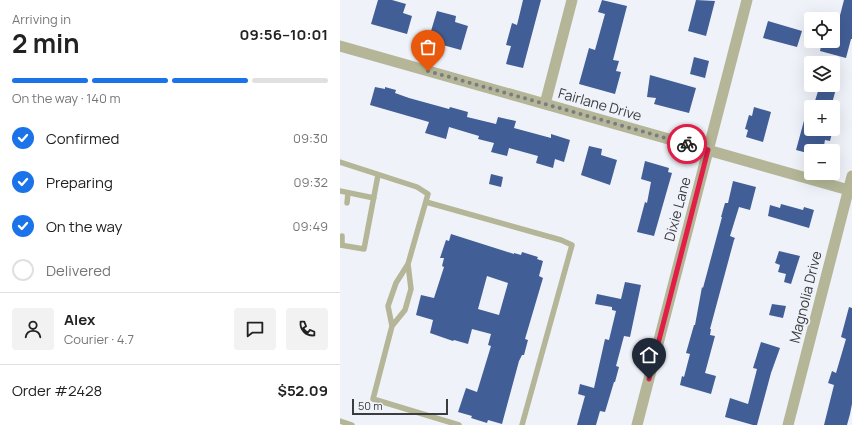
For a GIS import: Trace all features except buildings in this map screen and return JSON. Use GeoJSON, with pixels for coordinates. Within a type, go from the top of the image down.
{"type":"FeatureCollection","features":[{"type":"Feature","properties":{"kind":"street"},"geometry":{"type":"LineString","coordinates":[[545,104],[572,0]]}},
{"type":"Feature","properties":{"kind":"street","name":"Dixie Lane"},"geometry":{"type":"LineString","coordinates":[[637,425],[747,0]]}},
{"type":"Feature","properties":{"kind":"street","name":"Fairlane Drive"},"geometry":{"type":"LineString","coordinates":[[340,46],[850,191]]}},
{"type":"Feature","properties":{"kind":"street","name":"Magnolia Drive"},"geometry":{"type":"LineString","coordinates":[[788,425],[850,191],[852,176]]}},
{"type":"Feature","properties":{"kind":"lane"},"geometry":{"type":"LineString","coordinates":[[340,162],[416,187],[428,194],[408,264],[396,284],[388,306],[392,326]]}},
{"type":"Feature","properties":{"kind":"lane"},"geometry":{"type":"LineString","coordinates":[[342,236],[341,245],[364,249],[378,175]]}},
{"type":"Feature","properties":{"kind":"lane"},"geometry":{"type":"LineString","coordinates":[[340,191],[374,198]]}},
{"type":"Feature","properties":{"kind":"lane"},"geometry":{"type":"LineString","coordinates":[[347,203],[348,193]]}},
{"type":"Feature","properties":{"kind":"lane"},"geometry":{"type":"LineString","coordinates":[[426,202],[561,240],[572,245],[522,425]]}},
{"type":"Feature","properties":{"kind":"lane"},"geometry":{"type":"LineString","coordinates":[[408,264],[411,289],[405,310],[392,326],[373,399],[459,425]]}},
{"type":"Feature","properties":{"kind":"lane"},"geometry":{"type":"LineString","coordinates":[[340,422],[352,425]]}},
{"type":"Feature","properties":{"kind":"way so far"},"geometry":{"type":"LineString","coordinates":[[428,71],[687,144]]}},
{"type":"Feature","properties":{"kind":"route"},"geometry":{"type":"LineString","coordinates":[[649,379],[708,150],[687,144]]}}]}
